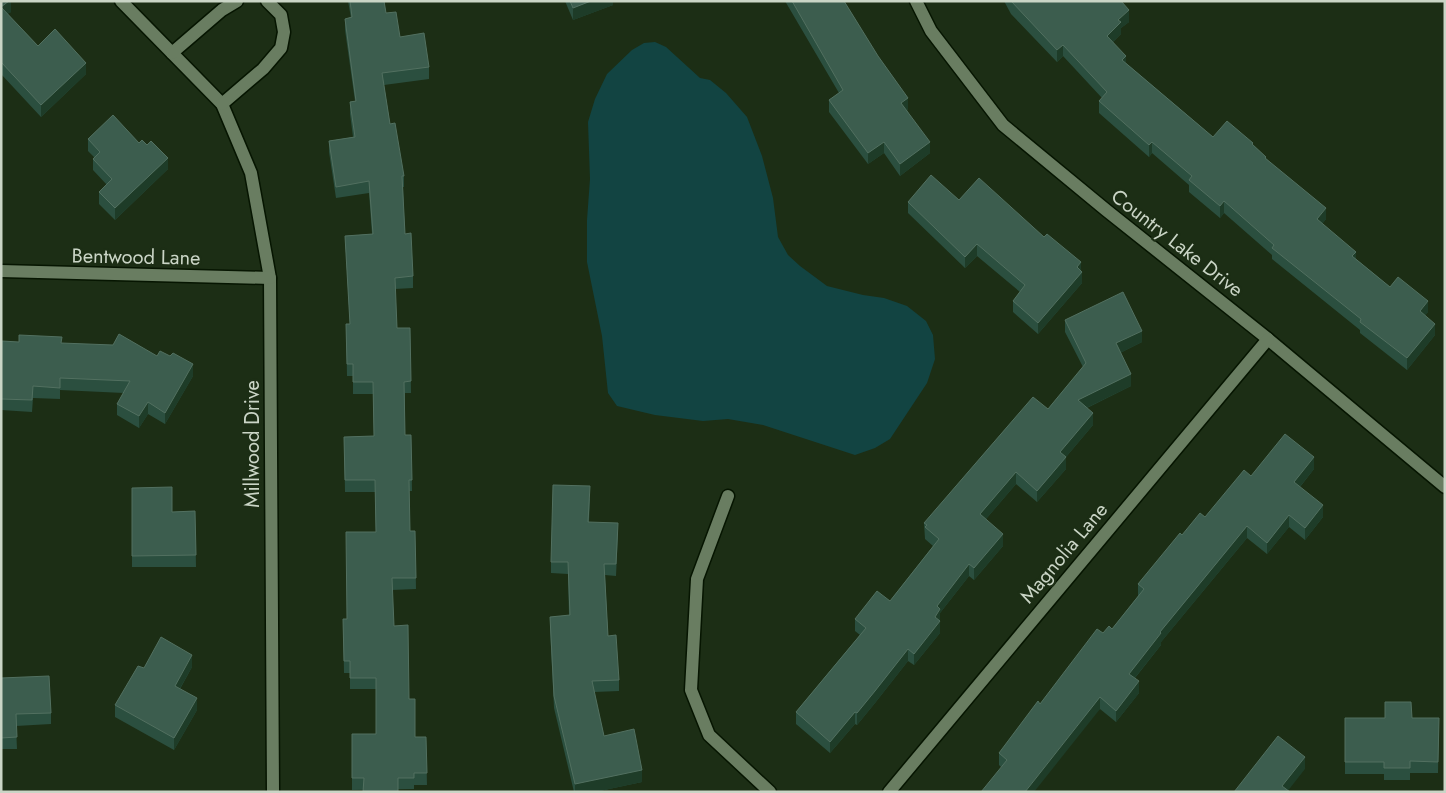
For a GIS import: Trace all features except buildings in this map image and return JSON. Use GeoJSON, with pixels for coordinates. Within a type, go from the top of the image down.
{"type":"FeatureCollection","features":[{"type":"Feature","properties":{"kind":"street","name":"Millwood Drive"},"geometry":{"type":"LineString","coordinates":[[121,1],[222,104],[251,173],[270,278],[273,792]]}},
{"type":"Feature","properties":{"kind":"street"},"geometry":{"type":"LineString","coordinates":[[172,53],[222,10],[237,1]]}},
{"type":"Feature","properties":{"kind":"street"},"geometry":{"type":"LineString","coordinates":[[222,104],[263,69],[281,48],[284,32],[281,15],[268,1]]}},
{"type":"Feature","properties":{"kind":"street","name":"Country Lake Drive"},"geometry":{"type":"LineString","coordinates":[[916,1],[931,31],[1003,125],[1106,210],[1268,338],[1445,487]]}},
{"type":"Feature","properties":{"kind":"street","name":"Bentwood Lane"},"geometry":{"type":"LineString","coordinates":[[1,271],[270,278]]}},
{"type":"Feature","properties":{"kind":"street","name":"Magnolia Lane"},"geometry":{"type":"LineString","coordinates":[[889,792],[1268,338]]}},
{"type":"Feature","properties":{"kind":"street"},"geometry":{"type":"LineString","coordinates":[[728,496],[697,579],[691,690],[709,735],[770,792]]}},
{"type":"Feature","properties":{"kind":"water"},"geometry":{"type":"Polygon","coordinates":[[[655,42],[666,47],[700,78],[710,80],[726,93],[747,117],[762,156],[773,198],[778,237],[788,255],[827,286],[884,298],[907,306],[926,321],[933,335],[935,359],[927,383],[890,439],[875,448],[855,455],[763,425],[728,419],[703,421],[655,415],[617,406],[608,393],[602,336],[587,262],[587,220],[590,179],[588,122],[595,99],[607,74],[632,50],[644,43],[655,42]]]}}]}
